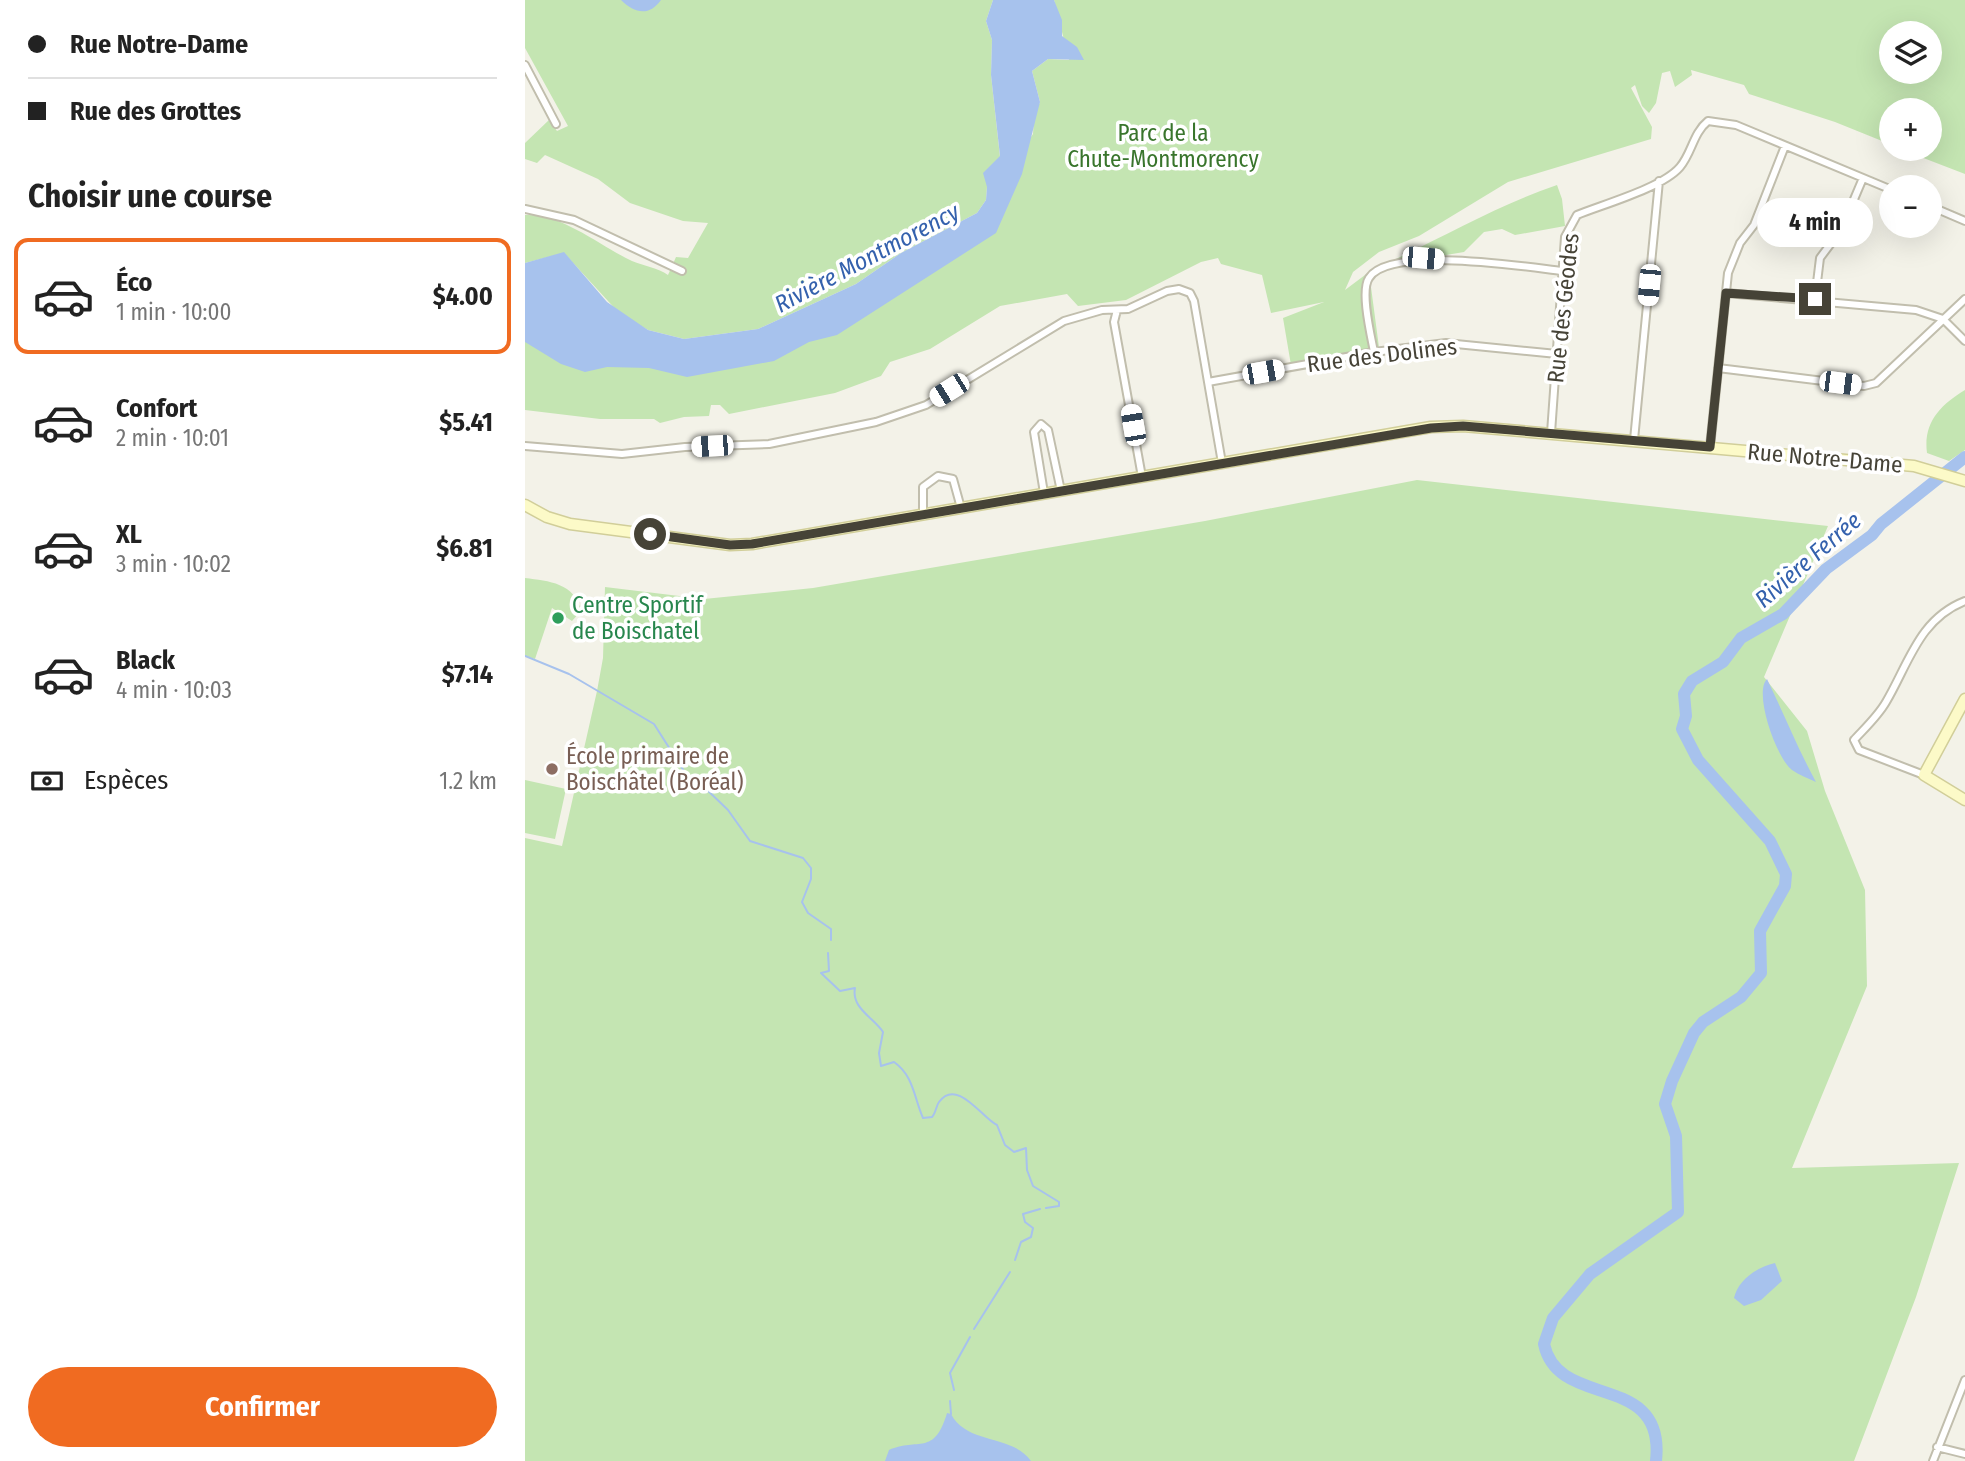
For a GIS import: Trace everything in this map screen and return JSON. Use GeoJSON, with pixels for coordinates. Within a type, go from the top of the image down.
{"type":"FeatureCollection","features":[{"type":"Feature","properties":{"kind":"street"},"geometry":{"type":"LineString","coordinates":[[525,65],[556,124]]}},
{"type":"Feature","properties":{"kind":"street","name":"Rue des Géodes"},"geometry":{"type":"LineString","coordinates":[[1552,433],[1565,237],[1577,215],[1659,181],[1679,168],[1696,134],[1708,121],[1735,125],[1879,185]]}},
{"type":"Feature","properties":{"kind":"street"},"geometry":{"type":"LineString","coordinates":[[1710,447],[1726,293],[1734,256],[1754,225],[1785,146]]}},
{"type":"Feature","properties":{"kind":"street"},"geometry":{"type":"LineString","coordinates":[[1815,299],[1820,258],[1841,230],[1863,178]]}},
{"type":"Feature","properties":{"kind":"street"},"geometry":{"type":"LineString","coordinates":[[1634,440],[1659,181]]}},
{"type":"Feature","properties":{"kind":"street"},"geometry":{"type":"LineString","coordinates":[[525,209],[574,220],[682,271]]}},
{"type":"Feature","properties":{"kind":"street"},"geometry":{"type":"LineString","coordinates":[[1942,211],[1965,221]]}},
{"type":"Feature","properties":{"kind":"street"},"geometry":{"type":"LineString","coordinates":[[1374,352],[1366,292],[1370,277],[1377,270],[1423,258],[1562,271]]}},
{"type":"Feature","properties":{"kind":"street"},"geometry":{"type":"LineString","coordinates":[[525,446],[622,454],[685,447],[769,444],[876,422],[926,405],[1064,321],[1091,312],[1143,304],[1167,291],[1185,290],[1194,302],[1222,463]]}},
{"type":"Feature","properties":{"kind":"street"},"geometry":{"type":"LineString","coordinates":[[1726,293],[1916,310],[1943,319],[1965,341]]}},
{"type":"Feature","properties":{"kind":"street"},"geometry":{"type":"LineString","coordinates":[[1718,368],[1864,386],[1885,377],[1965,299]]}},
{"type":"Feature","properties":{"kind":"street"},"geometry":{"type":"LineString","coordinates":[[1117,310],[1114,321],[1142,477]]}},
{"type":"Feature","properties":{"kind":"street","name":"Rue des Dolines"},"geometry":{"type":"LineString","coordinates":[[1208,382],[1374,352],[1446,343],[1557,354]]}},
{"type":"Feature","properties":{"kind":"street"},"geometry":{"type":"LineString","coordinates":[[1044,493],[1034,432],[1041,424],[1048,430],[1061,491]]}},
{"type":"Feature","properties":{"kind":"street","name":"Rue Notre-Dame"},"geometry":{"type":"LineString","coordinates":[[526,507],[570,524],[730,545],[752,544],[1431,428],[1463,426],[1914,466],[1965,481]]}},
{"type":"Feature","properties":{"kind":"street"},"geometry":{"type":"LineString","coordinates":[[923,515],[923,487],[938,477],[953,479],[961,508]]}},
{"type":"Feature","properties":{"kind":"street"},"geometry":{"type":"LineString","coordinates":[[1965,601],[1931,622],[1914,644],[1885,705],[1854,740],[1859,750],[1924,775],[1965,800]]}},
{"type":"Feature","properties":{"kind":"street"},"geometry":{"type":"LineString","coordinates":[[1924,775],[1965,699]]}},
{"type":"Feature","properties":{"kind":"street"},"geometry":{"type":"LineString","coordinates":[[1933,1461],[1965,1380]]}},
{"type":"Feature","properties":{"kind":"street"},"geometry":{"type":"LineString","coordinates":[[1937,1447],[1965,1454]]}},
{"type":"Feature","properties":{"kind":"green space"},"geometry":{"type":"Polygon","coordinates":[[[525,0],[993,0],[986,21],[992,40],[991,75],[1000,157],[987,187],[986,200],[977,213],[901,253],[856,284],[758,329],[684,339],[648,330],[619,313],[564,253],[525,263],[525,215],[553,219],[632,261],[668,275],[676,257],[688,258],[708,223],[683,221],[630,203],[598,179],[545,155],[537,163],[525,159],[525,143],[549,120],[557,131],[568,126],[525,48],[525,0]]]}},
{"type":"Feature","properties":{"kind":"green space","name":"Parc de la Chute-Montmorency"},"geometry":{"type":"Polygon","coordinates":[[[1054,0],[1965,0],[1965,174],[1931,161],[1942,161],[1942,98],[1879,98],[1879,140],[1835,122],[1749,94],[1744,85],[1691,70],[1692,75],[1675,87],[1670,71],[1662,73],[1656,103],[1649,113],[1642,106],[1635,85],[1631,88],[1652,127],[1651,139],[1508,182],[1419,236],[1379,252],[1353,272],[1345,290],[1369,272],[1380,355],[1292,371],[1283,318],[1324,302],[1271,313],[1262,275],[1221,264],[1218,258],[1201,262],[1126,300],[1078,306],[1067,294],[1000,306],[930,349],[890,362],[881,376],[835,393],[729,414],[720,405],[711,405],[709,416],[684,417],[660,423],[654,419],[600,419],[525,410],[525,341],[663,368],[949,254],[1033,134],[1034,116],[1040,102],[1032,71],[1048,59],[1069,60],[1054,0]]]}},
{"type":"Feature","properties":{"kind":"green space"},"geometry":{"type":"Polygon","coordinates":[[[1557,185],[1562,199],[1565,226],[1515,235],[1502,229],[1484,232],[1464,252],[1381,266],[1490,213],[1557,185]]]}},
{"type":"Feature","properties":{"kind":"green space"},"geometry":{"type":"Polygon","coordinates":[[[1965,390],[1965,450],[1949,461],[1927,453],[1926,442],[1935,416],[1965,390]]]}},
{"type":"Feature","properties":{"kind":"green space"},"geometry":{"type":"Polygon","coordinates":[[[1417,480],[1828,526],[1764,677],[1807,731],[1825,791],[1865,890],[1867,986],[1792,1168],[1959,1163],[1916,1297],[1854,1461],[525,1461],[525,838],[562,846],[603,658],[605,587],[704,599],[813,588],[1205,521],[1417,480]]]}},
{"type":"Feature","properties":{"kind":"green space"},"geometry":{"type":"Polygon","coordinates":[[[525,578],[552,582],[567,589],[573,594],[581,611],[572,621],[552,608],[535,659],[525,656],[525,578]]]}},
{"type":"Feature","properties":{"kind":"green space"},"geometry":{"type":"Polygon","coordinates":[[[525,780],[566,789],[555,839],[525,833],[525,780]]]}},
{"type":"Feature","properties":{"kind":"water"},"geometry":{"type":"Polygon","coordinates":[[[621,0],[661,0],[652,9],[641,11],[631,8],[621,0]]]}},
{"type":"Feature","properties":{"kind":"water","name":"Rivière Montmorency"},"geometry":{"type":"Polygon","coordinates":[[[993,0],[1054,0],[1062,20],[1062,36],[1077,47],[1084,60],[1048,59],[1032,71],[1040,102],[1022,174],[996,233],[837,335],[809,342],[774,361],[687,377],[649,368],[607,367],[585,372],[561,364],[525,342],[525,263],[564,252],[607,302],[648,330],[684,339],[758,329],[856,284],[901,253],[977,213],[986,200],[987,187],[983,173],[1000,156],[991,75],[992,40],[986,21],[993,0]]]}},
{"type":"Feature","properties":{"kind":"water"},"geometry":{"type":"Polygon","coordinates":[[[1767,679],[1816,782],[1792,770],[1780,753],[1765,711],[1763,686],[1767,679]]]}},
{"type":"Feature","properties":{"kind":"water"},"geometry":{"type":"Polygon","coordinates":[[[1775,1263],[1782,1281],[1761,1300],[1744,1306],[1734,1298],[1736,1291],[1749,1275],[1775,1263]]]}},
{"type":"Feature","properties":{"kind":"water"},"geometry":{"type":"Polygon","coordinates":[[[947,1413],[968,1431],[1013,1447],[1023,1452],[1031,1461],[885,1461],[889,1450],[931,1441],[937,1436],[947,1413]]]}},
{"type":"Feature","properties":{"kind":"waterway","name":"Rivière Ferrée"},"geometry":{"type":"LineString","coordinates":[[1656,1461],[1655,1433],[1645,1414],[1629,1402],[1569,1378],[1553,1365],[1544,1344],[1553,1318],[1590,1274],[1678,1212],[1676,1136],[1665,1104],[1672,1081],[1694,1033],[1703,1022],[1741,997],[1761,973],[1760,931],[1785,886],[1786,874],[1770,841],[1698,760],[1682,729],[1686,716],[1684,694],[1692,681],[1723,662],[1741,638],[1783,614],[1826,569],[1872,535],[1881,524],[1965,457]]}},
{"type":"Feature","properties":{"kind":"waterway"},"geometry":{"type":"LineString","coordinates":[[525,656],[569,674],[654,724],[689,779],[702,785],[728,810],[750,841],[803,858],[811,868],[811,879],[802,902],[808,913],[831,929],[831,940]]}},
{"type":"Feature","properties":{"kind":"waterway"},"geometry":{"type":"LineString","coordinates":[[828,953],[829,971],[821,973],[840,991],[855,988],[856,1001],[883,1032],[879,1053],[881,1066],[894,1062],[906,1074],[923,1118],[932,1117],[939,1102],[946,1096],[954,1094],[969,1102],[997,1125],[1005,1145],[1014,1152],[1026,1148],[1027,1170],[1033,1186],[1059,1202],[1059,1206],[1046,1208]]}},
{"type":"Feature","properties":{"kind":"waterway"},"geometry":{"type":"LineString","coordinates":[[1015,1260],[1021,1242],[1031,1237],[1033,1228],[1025,1222],[1023,1214],[1040,1209]]}},
{"type":"Feature","properties":{"kind":"waterway"},"geometry":{"type":"LineString","coordinates":[[974,1329],[1010,1272]]}},
{"type":"Feature","properties":{"kind":"waterway"},"geometry":{"type":"LineString","coordinates":[[954,1390],[950,1373],[970,1337]]}},
{"type":"Feature","properties":{"kind":"waterway"},"geometry":{"type":"LineString","coordinates":[[950,1401],[951,1414]]}},
{"type":"Feature","properties":{"kind":"place","name":"Centre Sportif de Boischatel"},"geometry":{"type":"Point","coordinates":[558,618]}},
{"type":"Feature","properties":{"kind":"place","name":"École primaire de Boischâtel (Boréal)"},"geometry":{"type":"Point","coordinates":[552,769]}},
{"type":"Feature","properties":{"kind":"route"},"geometry":{"type":"LineString","coordinates":[[650,534],[730,545],[752,544],[1431,428],[1463,426],[1710,447],[1726,293],[1815,299]]}}]}
